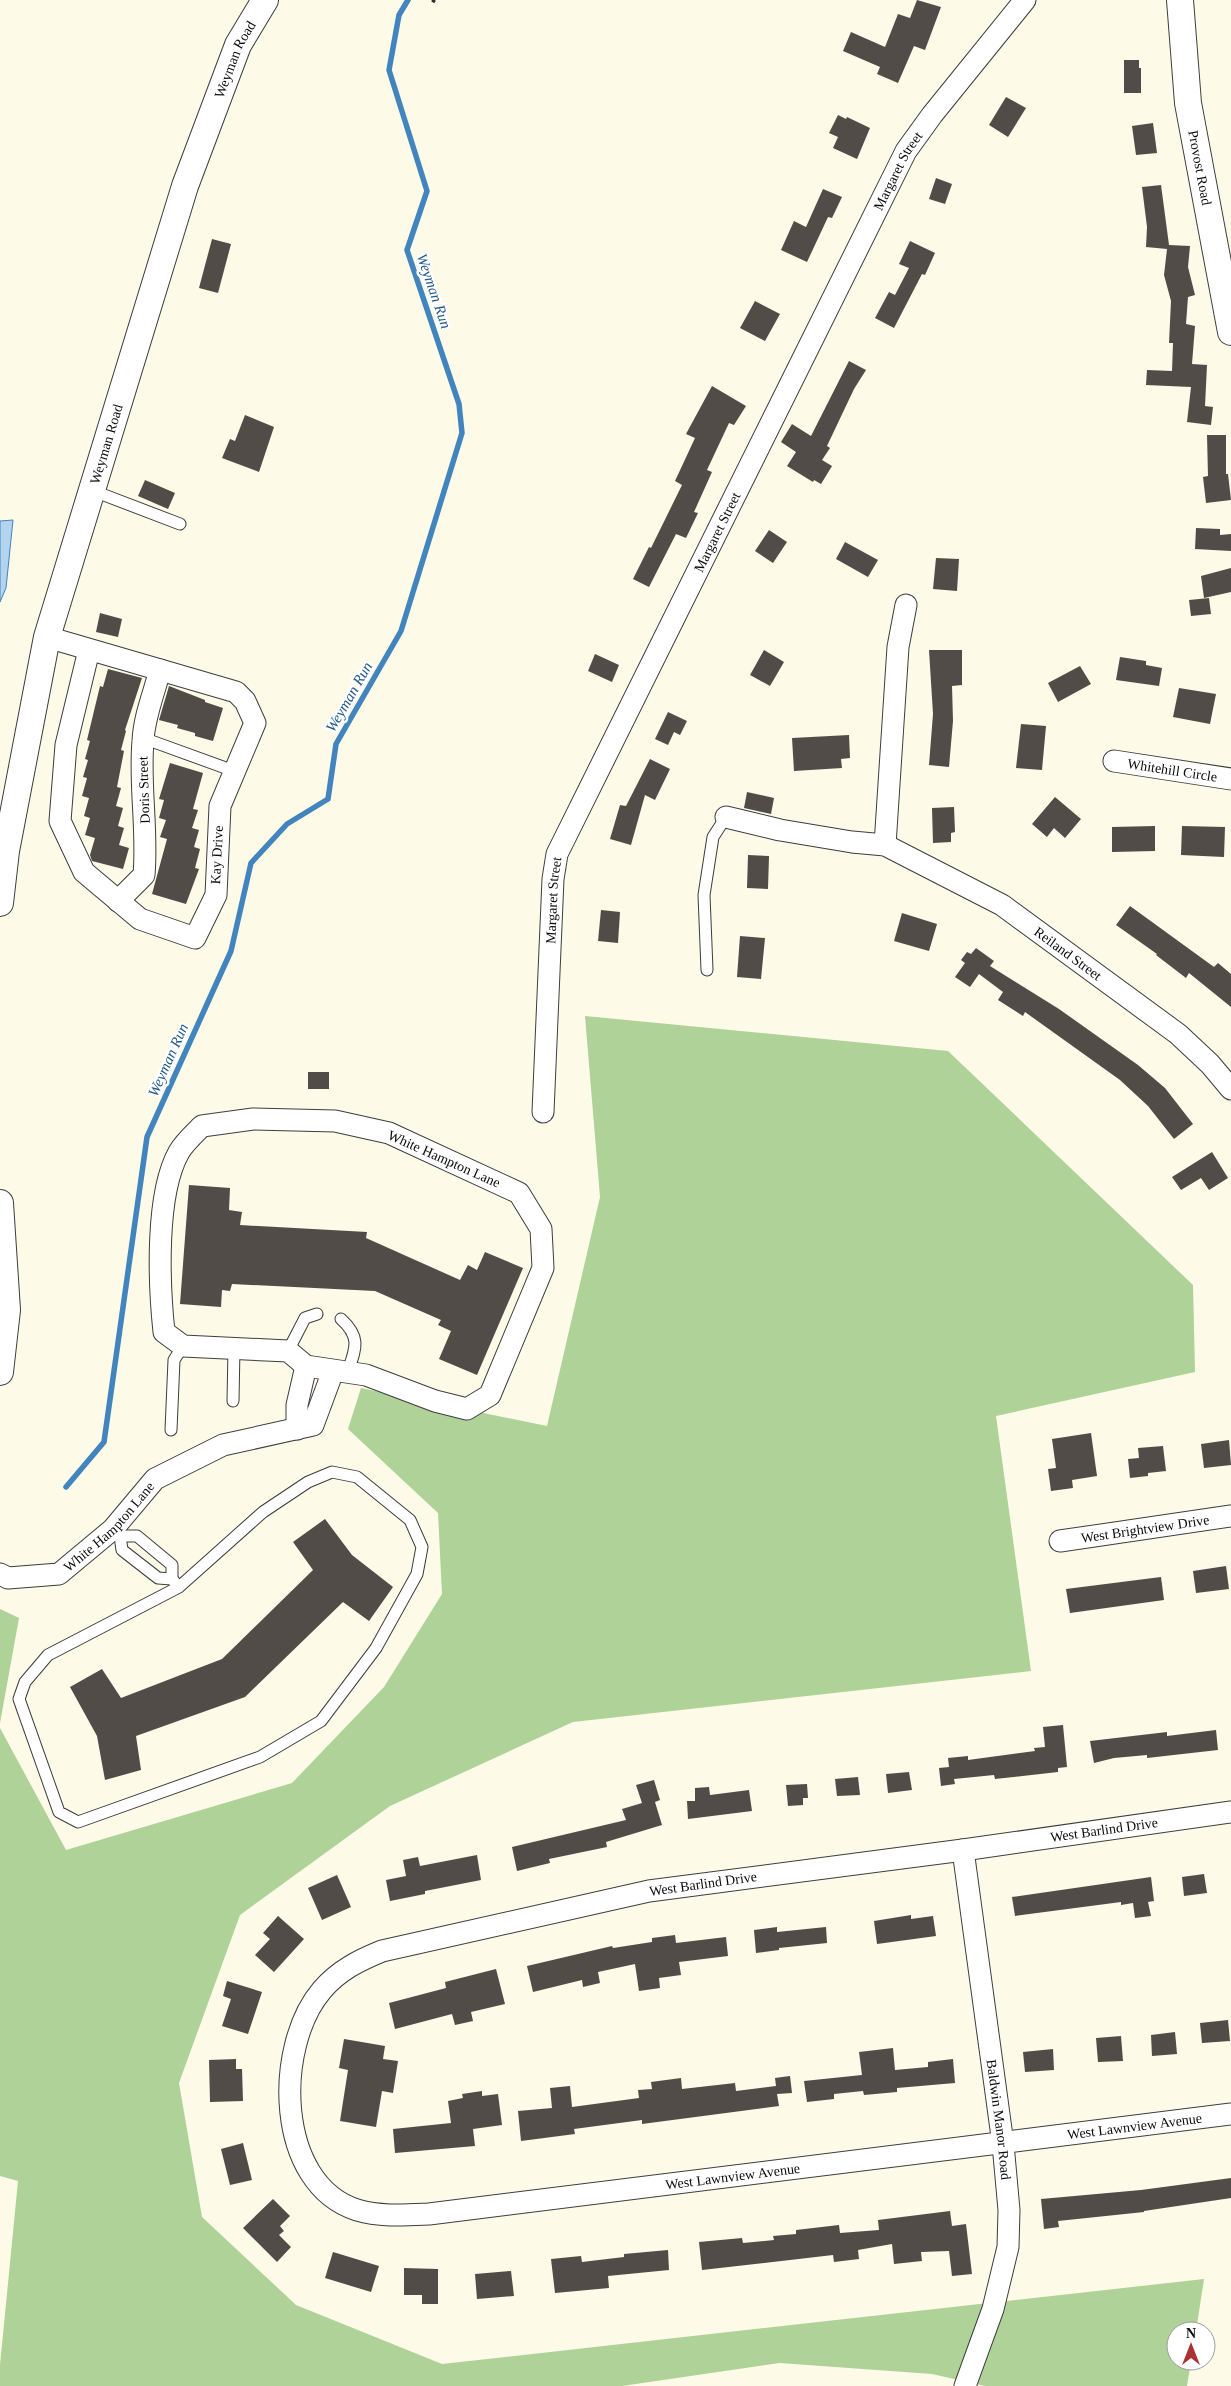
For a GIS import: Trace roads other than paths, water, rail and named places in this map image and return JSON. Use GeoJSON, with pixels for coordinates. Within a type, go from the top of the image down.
{"type":"FeatureCollection","features":[{"type":"Feature","properties":{"kind":"street","name":"Weyman Road"},"geometry":{"type":"LineString","coordinates":[[0,903],[6,851],[46,637],[185,186],[238,45],[265,0]]}},
{"type":"Feature","properties":{"kind":"street","name":"Margaret Street"},"geometry":{"type":"LineString","coordinates":[[543,1112],[553,879],[557,854],[906,151],[1024,0]]}},
{"type":"Feature","properties":{"kind":"street","name":"Provost Road"},"geometry":{"type":"LineString","coordinates":[[1180,0],[1188,103],[1230,325]]}},
{"type":"Feature","properties":{"kind":"street"},"geometry":{"type":"LineString","coordinates":[[885,845],[898,647],[906,605]]}},
{"type":"Feature","properties":{"kind":"street","name":"Kay Drive"},"geometry":{"type":"LineString","coordinates":[[46,637],[236,692],[245,702],[255,723],[220,806],[216,895],[195,938],[140,919],[84,872],[60,821],[66,745],[89,650]]}},
{"type":"Feature","properties":{"kind":"street","name":"Doris Street"},"geometry":{"type":"LineString","coordinates":[[118,900],[144,875],[147,847],[142,764],[143,738],[160,670]]}},
{"type":"Feature","properties":{"kind":"street","name":"Whitehill Circle"},"geometry":{"type":"LineString","coordinates":[[1114,761],[1231,779]]}},
{"type":"Feature","properties":{"kind":"street","name":"Reiland Street"},"geometry":{"type":"LineString","coordinates":[[726,817],[780,830],[852,842],[885,845],[1002,905],[1178,1034],[1210,1064],[1231,1089]]}},
{"type":"Feature","properties":{"kind":"street","name":"White Hampton Lane"},"geometry":{"type":"LineString","coordinates":[[184,1346],[164,1332],[159,1287],[164,1192],[179,1152],[202,1126],[253,1119],[335,1121],[389,1133],[518,1193],[541,1228],[542,1268],[490,1395],[467,1409],[435,1402],[366,1375],[306,1366],[288,1351]]}},
{"type":"Feature","properties":{"kind":"street"},"geometry":{"type":"LineString","coordinates":[[0,1203],[7,1310],[0,1372]]}},
{"type":"Feature","properties":{"kind":"street"},"geometry":{"type":"LineString","coordinates":[[184,1346],[288,1351]]}},
{"type":"Feature","properties":{"kind":"street"},"geometry":{"type":"LineString","coordinates":[[298,1429],[296,1404],[306,1366]]}},
{"type":"Feature","properties":{"kind":"street","name":"White Hampton Lane"},"geometry":{"type":"LineString","coordinates":[[0,1574],[8,1578],[59,1574],[117,1533],[155,1479],[223,1445],[313,1426],[340,1371]]}},
{"type":"Feature","properties":{"kind":"street","name":"West Brightview Drive"},"geometry":{"type":"LineString","coordinates":[[1060,1541],[1231,1516]]}},
{"type":"Feature","properties":{"kind":"street","name":"West Barlind Drive"},"geometry":{"type":"LineString","coordinates":[[291,2115],[290,2082],[292,2058],[303,2020],[322,1989],[352,1964],[382,1951],[649,1891],[963,1850],[1231,1812]]}},
{"type":"Feature","properties":{"kind":"street","name":"Baldwin Manor Road"},"geometry":{"type":"LineString","coordinates":[[963,1850],[1003,2144],[1009,2210],[1008,2247],[993,2309],[965,2386]]}},
{"type":"Feature","properties":{"kind":"street","name":"West Lawnview Avenue"},"geometry":{"type":"LineString","coordinates":[[291,2115],[300,2151],[312,2177],[332,2196],[357,2210],[390,2215],[429,2214],[1003,2144],[1231,2114]]}},
{"type":"Feature","properties":{"kind":"lane"},"geometry":{"type":"LineString","coordinates":[[91,490],[180,524]]}},
{"type":"Feature","properties":{"kind":"lane"},"geometry":{"type":"LineString","coordinates":[[143,738],[234,771]]}},
{"type":"Feature","properties":{"kind":"lane"},"geometry":{"type":"LineString","coordinates":[[707,970],[704,895],[713,837],[726,817]]}},
{"type":"Feature","properties":{"kind":"lane"},"geometry":{"type":"LineString","coordinates":[[288,1351],[305,1318],[317,1314]]}},
{"type":"Feature","properties":{"kind":"lane"},"geometry":{"type":"LineString","coordinates":[[340,1371],[354,1352],[355,1337],[351,1328],[341,1319]]}},
{"type":"Feature","properties":{"kind":"lane"},"geometry":{"type":"LineString","coordinates":[[171,1430],[174,1360],[184,1346]]}},
{"type":"Feature","properties":{"kind":"lane"},"geometry":{"type":"LineString","coordinates":[[233,1402],[234,1348]]}},
{"type":"Feature","properties":{"kind":"lane"},"geometry":{"type":"LineString","coordinates":[[332,1472],[357,1477],[410,1520],[422,1547],[417,1574],[376,1648],[321,1721],[260,1757],[78,1822],[59,1812],[19,1699],[25,1682],[48,1655],[175,1583],[263,1512],[308,1482],[332,1472]]}},
{"type":"Feature","properties":{"kind":"lane"},"geometry":{"type":"LineString","coordinates":[[117,1533],[136,1536],[172,1565],[175,1583],[158,1578],[122,1550],[117,1533]]}},
{"type":"Feature","properties":{"kind":"water"},"geometry":{"type":"Polygon","coordinates":[[[13,520],[6,588],[0,602],[0,521],[13,520]]]}},
{"type":"Feature","properties":{"kind":"waterway","name":"Weyman Run"},"geometry":{"type":"LineString","coordinates":[[66,1487],[104,1442],[147,1137],[231,951],[251,863],[287,824],[328,799],[336,744],[401,631],[462,433],[459,404],[407,250],[427,191],[389,70],[399,15],[408,0]]}}]}
